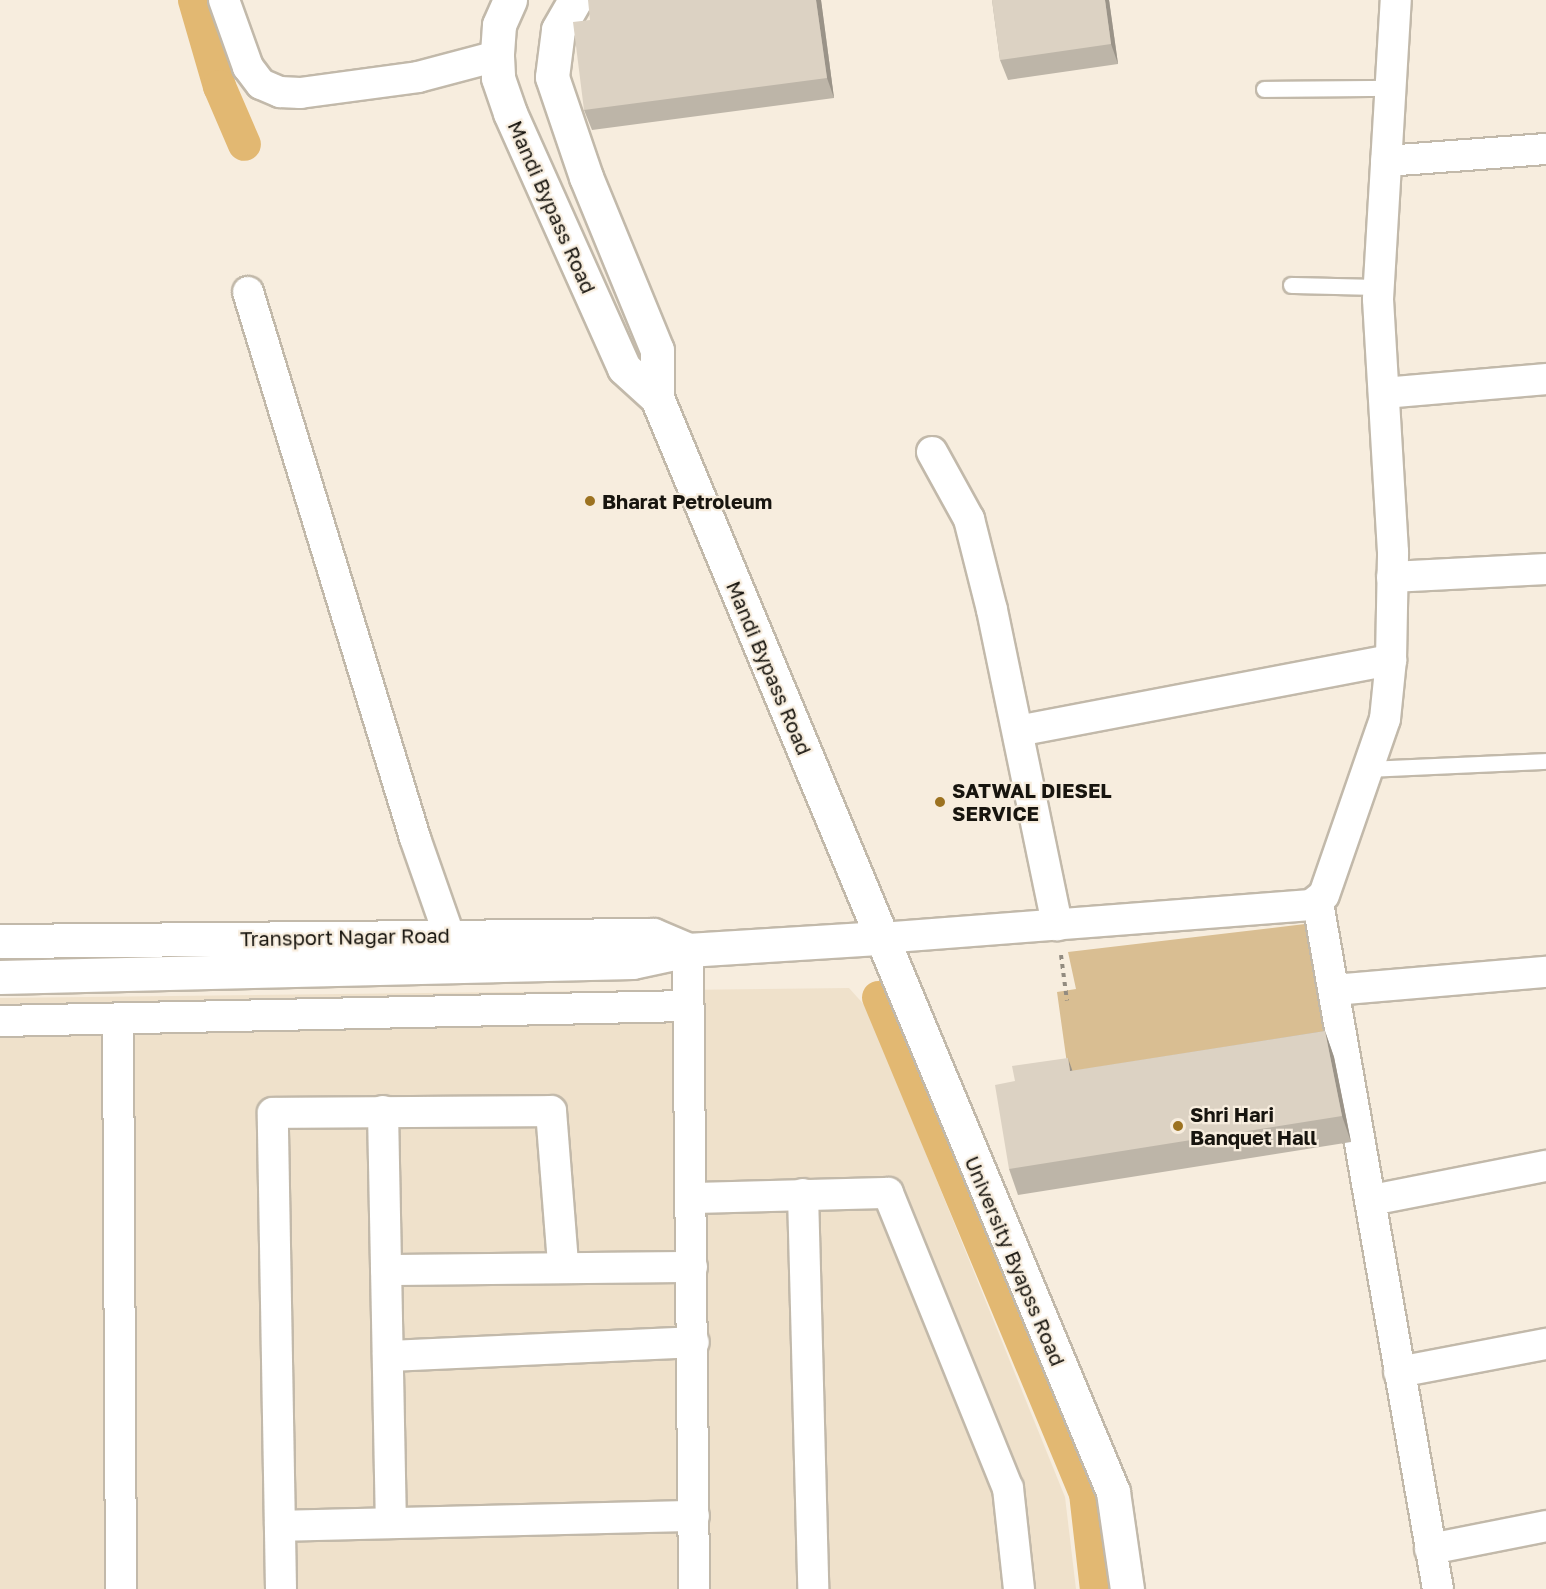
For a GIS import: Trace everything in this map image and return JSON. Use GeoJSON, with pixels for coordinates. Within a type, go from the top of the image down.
{"type":"FeatureCollection","features":[{"type":"Feature","properties":{"kind":"main road","name":"Mandi Bypass Road"},"geometry":{"type":"LineString","coordinates":[[510,0],[499,25],[497,56],[498,78],[510,113],[624,368],[657,398]]}},
{"type":"Feature","properties":{"kind":"main road","name":"Mandi Bypass Road"},"geometry":{"type":"LineString","coordinates":[[575,0],[558,30],[552,77],[586,177],[657,350],[657,398],[881,938]]}},
{"type":"Feature","properties":{"kind":"main road","name":"Transport Nagar Road"},"geometry":{"type":"LineString","coordinates":[[0,941],[448,935],[653,935],[688,950]]}},
{"type":"Feature","properties":{"kind":"main road","name":"Transport Nagar Road"},"geometry":{"type":"LineString","coordinates":[[0,977],[633,962],[688,950],[881,938]]}},
{"type":"Feature","properties":{"kind":"main road","name":"University Byapss Road"},"geometry":{"type":"LineString","coordinates":[[881,938],[1113,1492],[1127,1589]]}},
{"type":"Feature","properties":{"kind":"street"},"geometry":{"type":"LineString","coordinates":[[1396,0],[1379,287],[1392,577],[1391,660],[1385,719],[1369,770],[1318,903],[1372,1200],[1399,1372],[1438,1589]]}},
{"type":"Feature","properties":{"kind":"street"},"geometry":{"type":"LineString","coordinates":[[227,2],[248,67],[261,84],[280,92],[300,93],[418,77],[497,56]]}},
{"type":"Feature","properties":{"kind":"street"},"geometry":{"type":"LineString","coordinates":[[1386,162],[1546,149]]}},
{"type":"Feature","properties":{"kind":"street"},"geometry":{"type":"LineString","coordinates":[[248,291],[415,838],[448,935]]}},
{"type":"Feature","properties":{"kind":"street"},"geometry":{"type":"LineString","coordinates":[[1384,393],[1546,379]]}},
{"type":"Feature","properties":{"kind":"street"},"geometry":{"type":"LineString","coordinates":[[932,452],[969,519],[1018,731],[1057,925]]}},
{"type":"Feature","properties":{"kind":"street"},"geometry":{"type":"LineString","coordinates":[[1392,577],[1546,569]]}},
{"type":"Feature","properties":{"kind":"street"},"geometry":{"type":"LineString","coordinates":[[1018,731],[1391,660]]}},
{"type":"Feature","properties":{"kind":"street"},"geometry":{"type":"LineString","coordinates":[[881,938],[1318,903]]}},
{"type":"Feature","properties":{"kind":"street"},"geometry":{"type":"LineString","coordinates":[[688,950],[687,1006],[694,1342],[694,1589]]}},
{"type":"Feature","properties":{"kind":"street"},"geometry":{"type":"LineString","coordinates":[[1334,990],[1546,972]]}},
{"type":"Feature","properties":{"kind":"street"},"geometry":{"type":"LineString","coordinates":[[0,1021],[687,1006]]}},
{"type":"Feature","properties":{"kind":"street"},"geometry":{"type":"LineString","coordinates":[[118,1019],[121,1589]]}},
{"type":"Feature","properties":{"kind":"street"},"geometry":{"type":"LineString","coordinates":[[383,1111],[392,1523]]}},
{"type":"Feature","properties":{"kind":"street"},"geometry":{"type":"LineString","coordinates":[[281,1589],[272,1116],[276,1112],[551,1111],[563,1265]]}},
{"type":"Feature","properties":{"kind":"street"},"geometry":{"type":"LineString","coordinates":[[1372,1200],[1546,1166]]}},
{"type":"Feature","properties":{"kind":"street"},"geometry":{"type":"LineString","coordinates":[[691,1198],[884,1192],[891,1198],[1008,1488],[1019,1589]]}},
{"type":"Feature","properties":{"kind":"street"},"geometry":{"type":"LineString","coordinates":[[803,1194],[813,1589]]}},
{"type":"Feature","properties":{"kind":"street"},"geometry":{"type":"LineString","coordinates":[[386,1270],[563,1265],[692,1267]]}},
{"type":"Feature","properties":{"kind":"street"},"geometry":{"type":"LineString","coordinates":[[388,1356],[694,1342]]}},
{"type":"Feature","properties":{"kind":"street"},"geometry":{"type":"LineString","coordinates":[[1399,1372],[1546,1344]]}},
{"type":"Feature","properties":{"kind":"street"},"geometry":{"type":"LineString","coordinates":[[280,1526],[694,1516]]}},
{"type":"Feature","properties":{"kind":"street"},"geometry":{"type":"LineString","coordinates":[[1430,1549],[1546,1526]]}},
{"type":"Feature","properties":{"kind":"lane"},"geometry":{"type":"LineString","coordinates":[[1264,89],[1390,88]]}},
{"type":"Feature","properties":{"kind":"lane"},"geometry":{"type":"LineString","coordinates":[[1291,285],[1379,287]]}},
{"type":"Feature","properties":{"kind":"lane"},"geometry":{"type":"LineString","coordinates":[[1369,770],[1546,761]]}},
{"type":"Feature","properties":{"kind":"path"},"geometry":{"type":"LineString","coordinates":[[1057,925],[1067,1001]]}},
{"type":"Feature","properties":{"kind":"shaded area"},"geometry":{"type":"Polygon","coordinates":[[[1305,924],[1334,1057],[1070,1085],[1057,992],[1076,989],[1068,952],[1305,924]]]}},
{"type":"Feature","properties":{"kind":"shaded area"},"geometry":{"type":"Polygon","coordinates":[[[849,988],[867,1008],[1065,1497],[1076,1589],[0,1589],[0,998],[849,988]]]}},
{"type":"Feature","properties":{"kind":"building"},"geometry":{"type":"Polygon","coordinates":[[[588,0],[816,0],[827,78],[584,110],[573,22],[590,20],[588,0]]]}},
{"type":"Feature","properties":{"kind":"building"},"geometry":{"type":"Polygon","coordinates":[[[992,0],[1105,0],[1111,44],[1000,60],[992,0]]]}},
{"type":"Feature","properties":{"kind":"building","name":"Shri Hari Banquet Hall"},"geometry":{"type":"Polygon","coordinates":[[[1325,1031],[1342,1116],[1009,1169],[995,1085],[1015,1081],[1012,1066],[1068,1058],[1070,1071],[1325,1031]]]}},
{"type":"Feature","properties":{"kind":"waterway"},"geometry":{"type":"LineString","coordinates":[[194,0],[219,86],[244,144]]}},
{"type":"Feature","properties":{"kind":"waterway"},"geometry":{"type":"LineString","coordinates":[[878,997],[1085,1493],[1096,1589]]}},
{"type":"Feature","properties":{"kind":"place","name":"Bharat Petroleum"},"geometry":{"type":"Point","coordinates":[590,501]}},
{"type":"Feature","properties":{"kind":"place","name":"SATWAL DIESEL SERVICE"},"geometry":{"type":"Point","coordinates":[940,802]}},
{"type":"Feature","properties":{"kind":"place","name":"Shri Hari Banquet Hall"},"geometry":{"type":"Point","coordinates":[1178,1126]}}]}
